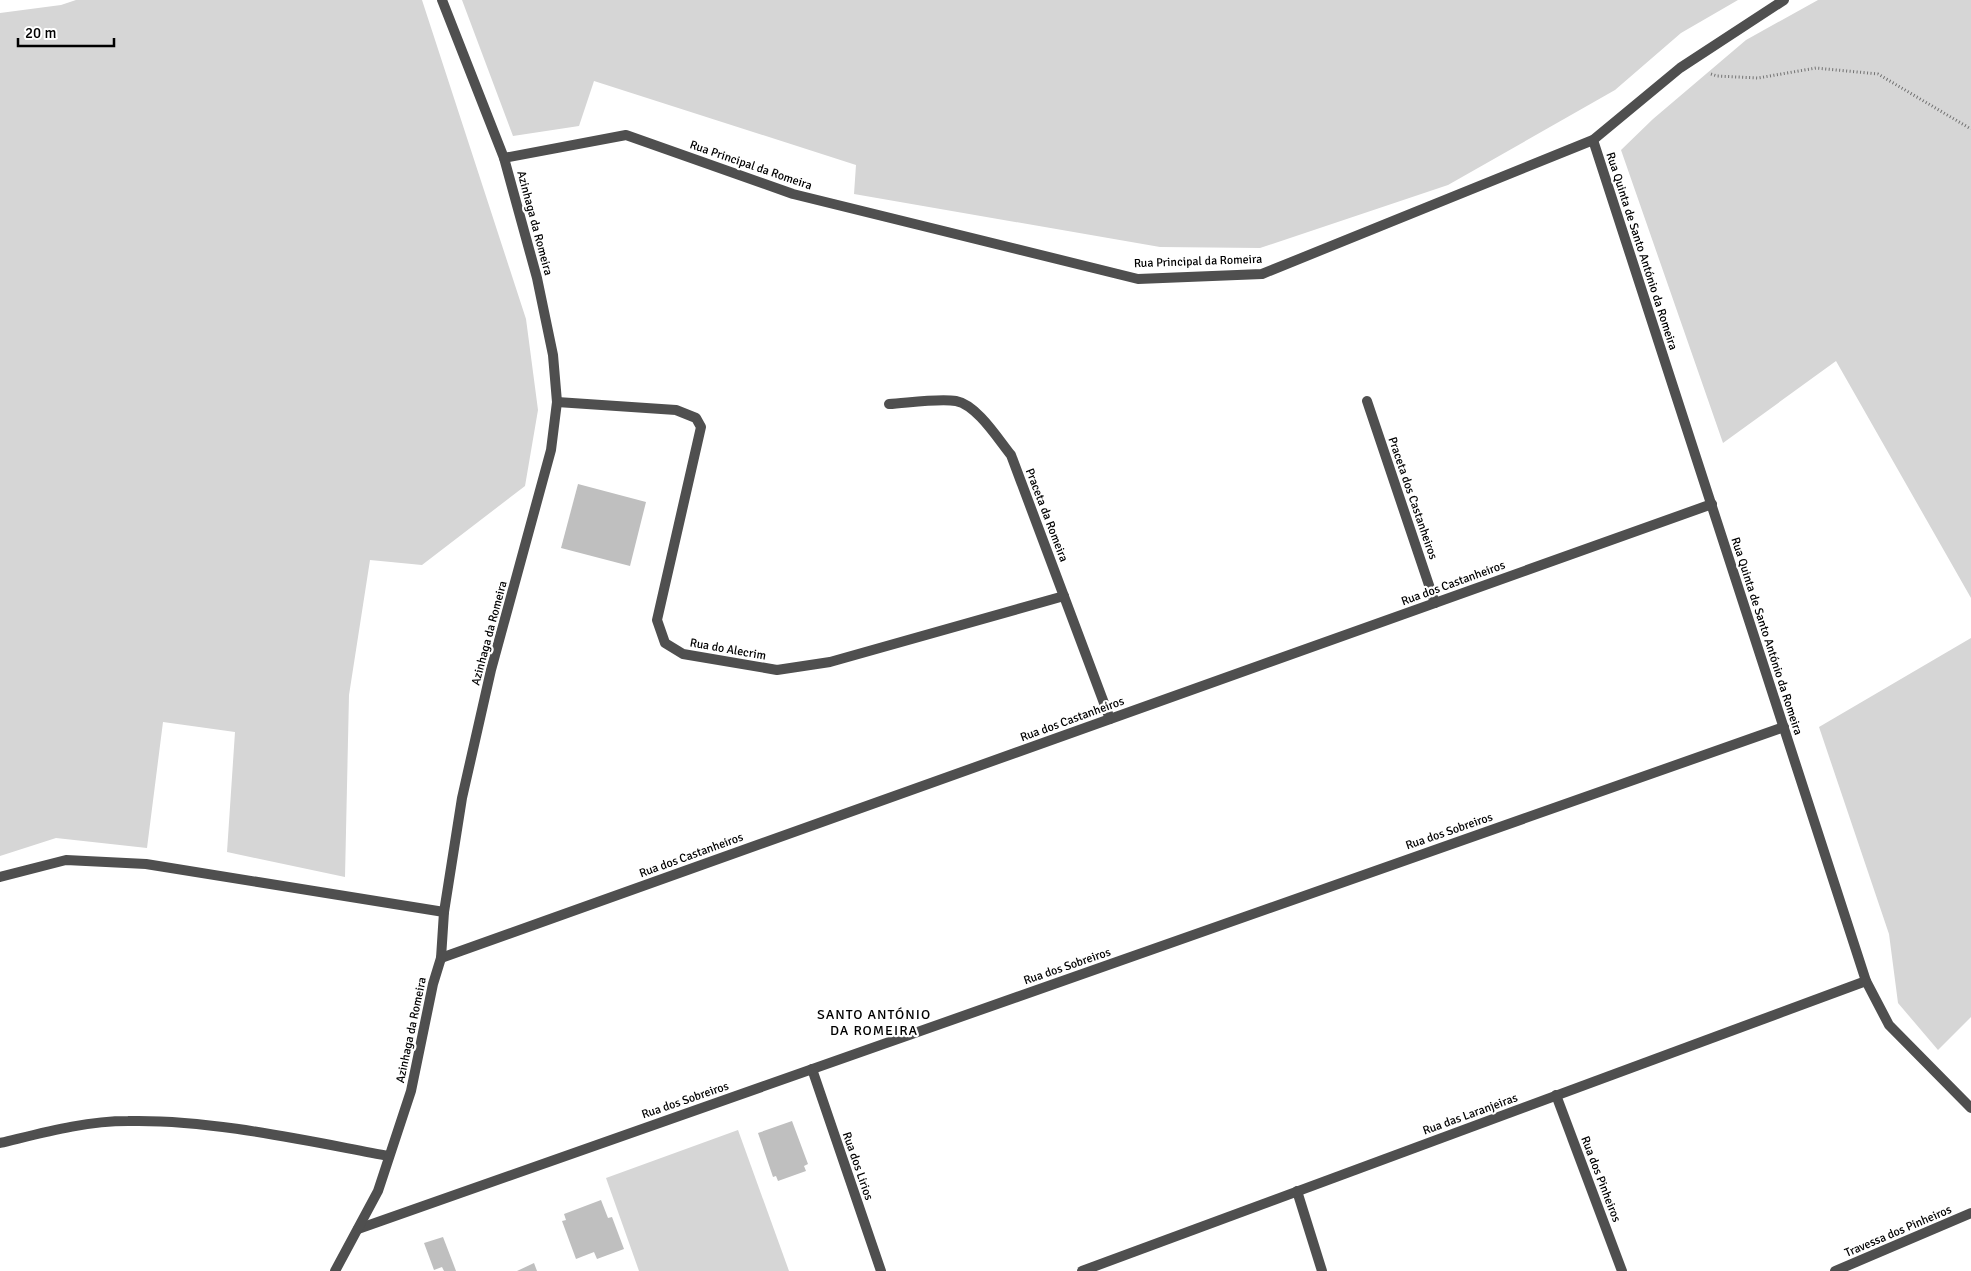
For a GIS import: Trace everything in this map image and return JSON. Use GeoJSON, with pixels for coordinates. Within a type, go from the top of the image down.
{"type":"FeatureCollection","features":[{"type":"Feature","properties":{"kind":"street","name":"Azinhaga da Romeira"},"geometry":{"type":"LineString","coordinates":[[336,1271],[378,1191],[411,1091],[432,984],[441,958],[444,912],[462,798],[491,670],[551,450],[556,402],[553,355],[537,278],[504,158],[442,0]]}},
{"type":"Feature","properties":{"kind":"street","name":"Rua Principal da Romeira"},"geometry":{"type":"LineString","coordinates":[[504,158],[626,135],[793,194],[1138,279],[1262,274],[1593,140],[1686,63],[1784,0]]}},
{"type":"Feature","properties":{"kind":"street","name":"Rua Quinta de Santo António da Romeira"},"geometry":{"type":"LineString","coordinates":[[1593,140],[1866,981],[1889,1025],[1971,1108]]}},
{"type":"Feature","properties":{"kind":"street","name":"Praceta da Romeira"},"geometry":{"type":"LineString","coordinates":[[889,404],[956,401],[968,406],[985,422],[1011,455],[1110,719]]}},
{"type":"Feature","properties":{"kind":"street","name":"Rua do Alecrim"},"geometry":{"type":"LineString","coordinates":[[556,402],[676,410],[696,418],[701,427],[658,620],[665,643],[683,654],[777,670],[890,646],[1064,596]]}},
{"type":"Feature","properties":{"kind":"street","name":"Praceta dos Castanheiros"},"geometry":{"type":"LineString","coordinates":[[1368,402],[1435,603]]}},
{"type":"Feature","properties":{"kind":"street","name":"Rua dos Castanheiros"},"geometry":{"type":"LineString","coordinates":[[441,958],[1712,504]]}},
{"type":"Feature","properties":{"kind":"street","name":"Rua dos Sobreiros"},"geometry":{"type":"LineString","coordinates":[[358,1228],[1784,727]]}},
{"type":"Feature","properties":{"kind":"street"},"geometry":{"type":"LineString","coordinates":[[0,877],[66,860],[146,864],[444,912]]}},
{"type":"Feature","properties":{"kind":"street","name":"Rua das Laranjeiras"},"geometry":{"type":"LineString","coordinates":[[1082,1271],[1866,981]]}},
{"type":"Feature","properties":{"kind":"street","name":"Rua dos Lirios"},"geometry":{"type":"LineString","coordinates":[[812,1069],[881,1271]]}},
{"type":"Feature","properties":{"kind":"street","name":"Rua dos Pinheiros"},"geometry":{"type":"LineString","coordinates":[[1556,1095],[1622,1271]]}},
{"type":"Feature","properties":{"kind":"street"},"geometry":{"type":"LineString","coordinates":[[0,1142],[66,1127],[128,1120],[198,1125],[274,1135],[389,1156]]}},
{"type":"Feature","properties":{"kind":"street"},"geometry":{"type":"LineString","coordinates":[[1297,1192],[1322,1271]]}},
{"type":"Feature","properties":{"kind":"street","name":"Travessa dos Pinheiros"},"geometry":{"type":"LineString","coordinates":[[1835,1271],[1971,1213]]}},
{"type":"Feature","properties":{"kind":"path"},"geometry":{"type":"LineString","coordinates":[[1686,63],[1716,76],[1758,78],[1816,68],[1878,74],[1971,129]]}},
{"type":"Feature","properties":{"kind":"shaded area"},"geometry":{"type":"Polygon","coordinates":[[[76,0],[422,0],[526,319],[538,410],[525,486],[422,565],[370,560],[349,695],[345,877],[227,852],[235,732],[163,722],[147,848],[56,838],[0,856],[0,13],[61,5],[76,0]]]}},
{"type":"Feature","properties":{"kind":"shaded area"},"geometry":{"type":"Polygon","coordinates":[[[462,0],[1738,0],[1681,33],[1615,90],[1448,185],[1260,248],[1160,247],[854,194],[856,165],[594,81],[579,126],[513,136],[462,0]]]}},
{"type":"Feature","properties":{"kind":"shaded area"},"geometry":{"type":"Polygon","coordinates":[[[1818,0],[1971,0],[1971,598],[1836,361],[1723,443],[1621,150],[1653,119],[1746,40],[1818,0]]]}},
{"type":"Feature","properties":{"kind":"shaded area"},"geometry":{"type":"Polygon","coordinates":[[[1971,638],[1971,1017],[1938,1050],[1898,1003],[1889,934],[1819,727],[1971,638]]]}},
{"type":"Feature","properties":{"kind":"shaded area"},"geometry":{"type":"Polygon","coordinates":[[[738,1130],[789,1271],[639,1271],[606,1178],[738,1130]]]}},
{"type":"Feature","properties":{"kind":"building"},"geometry":{"type":"Polygon","coordinates":[[[578,484],[646,502],[630,566],[561,548],[578,484]]]}},
{"type":"Feature","properties":{"kind":"building"},"geometry":{"type":"Polygon","coordinates":[[[792,1121],[808,1164],[804,1166],[806,1171],[778,1181],[776,1176],[773,1177],[758,1133],[792,1121]]]}},
{"type":"Feature","properties":{"kind":"building"},"geometry":{"type":"Polygon","coordinates":[[[601,1200],[608,1218],[612,1217],[624,1249],[597,1259],[594,1252],[576,1259],[562,1221],[566,1220],[564,1214],[601,1200]]]}},
{"type":"Feature","properties":{"kind":"building"},"geometry":{"type":"Polygon","coordinates":[[[443,1237],[456,1271],[444,1271],[442,1267],[434,1270],[424,1243],[443,1237]]]}},
{"type":"Feature","properties":{"kind":"building"},"geometry":{"type":"Polygon","coordinates":[[[534,1263],[537,1271],[517,1271],[534,1263]]]}},
{"type":"Feature","properties":{"kind":"district","name":"SANTO ANTÓNIO DA ROMEIRA"},"geometry":{"type":"Point","coordinates":[874,1022]}}]}
